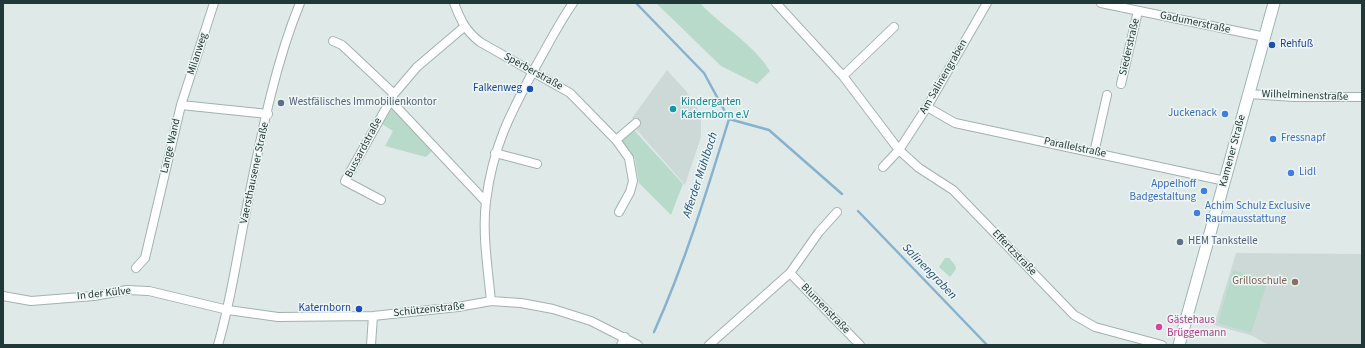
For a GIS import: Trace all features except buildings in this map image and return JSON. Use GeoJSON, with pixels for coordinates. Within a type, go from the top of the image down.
{"type":"FeatureCollection","features":[{"type":"Feature","properties":{"kind":"main road","name":"Kamener Straße"},"geometry":{"type":"LineString","coordinates":[[1179,345],[1274,3]]}},
{"type":"Feature","properties":{"kind":"street","name":"Milanweg"},"geometry":{"type":"LineString","coordinates":[[181,105],[214,3]]}},
{"type":"Feature","properties":{"kind":"street","name":"Vaersthausener Straße"},"geometry":{"type":"LineString","coordinates":[[218,345],[228,310],[246,211],[268,114],[281,61],[300,3]]}},
{"type":"Feature","properties":{"kind":"street","name":"Sperberstraße"},"geometry":{"type":"LineString","coordinates":[[454,3],[464,27],[480,42],[570,93],[616,140],[628,158],[633,182],[630,192],[619,212]]}},
{"type":"Feature","properties":{"kind":"street"},"geometry":{"type":"LineString","coordinates":[[491,302],[485,244],[486,202],[495,153],[509,115],[573,3]]}},
{"type":"Feature","properties":{"kind":"street","name":"Effertzstraße"},"geometry":{"type":"LineString","coordinates":[[776,3],[843,76],[899,150],[918,168],[953,190],[1074,315],[1095,327],[1162,345]]}},
{"type":"Feature","properties":{"kind":"street","name":"Am Salinengraben"},"geometry":{"type":"LineString","coordinates":[[899,150],[927,107],[987,3]]}},
{"type":"Feature","properties":{"kind":"street","name":"Gadumerstraße"},"geometry":{"type":"LineString","coordinates":[[1101,3],[1265,37]]}},
{"type":"Feature","properties":{"kind":"street","name":"Siederstraße"},"geometry":{"type":"LineString","coordinates":[[1121,84],[1138,11]]}},
{"type":"Feature","properties":{"kind":"street","name":"Bussardstraße"},"geometry":{"type":"LineString","coordinates":[[381,200],[345,181],[392,97],[417,67],[464,27]]}},
{"type":"Feature","properties":{"kind":"street"},"geometry":{"type":"LineString","coordinates":[[843,76],[894,27]]}},
{"type":"Feature","properties":{"kind":"street"},"geometry":{"type":"LineString","coordinates":[[333,41],[342,44],[392,97],[438,151],[486,202]]}},
{"type":"Feature","properties":{"kind":"street","name":"Wilhelminenstraße"},"geometry":{"type":"LineString","coordinates":[[1249,94],[1294,97],[1362,97]]}},
{"type":"Feature","properties":{"kind":"street"},"geometry":{"type":"LineString","coordinates":[[1094,153],[1107,95]]}},
{"type":"Feature","properties":{"kind":"street","name":"Lange Wand"},"geometry":{"type":"LineString","coordinates":[[136,268],[145,258],[181,105],[268,114]]}},
{"type":"Feature","properties":{"kind":"street","name":"Parallelstraße"},"geometry":{"type":"LineString","coordinates":[[927,107],[954,123],[1225,181]]}},
{"type":"Feature","properties":{"kind":"street"},"geometry":{"type":"LineString","coordinates":[[616,140],[636,123]]}},
{"type":"Feature","properties":{"kind":"street"},"geometry":{"type":"LineString","coordinates":[[883,167],[899,150]]}},
{"type":"Feature","properties":{"kind":"street"},"geometry":{"type":"LineString","coordinates":[[495,153],[537,164]]}},
{"type":"Feature","properties":{"kind":"street"},"geometry":{"type":"LineString","coordinates":[[709,345],[790,273],[819,232],[837,212]]}},
{"type":"Feature","properties":{"kind":"street","name":"Blumenstraße"},"geometry":{"type":"LineString","coordinates":[[790,273],[860,345]]}},
{"type":"Feature","properties":{"kind":"street","name":"In der Külve"},"geometry":{"type":"LineString","coordinates":[[3,296],[31,302],[94,296],[127,290],[149,291],[228,310]]}},
{"type":"Feature","properties":{"kind":"street","name":"Schützenstraße"},"geometry":{"type":"LineString","coordinates":[[228,310],[278,317],[373,316],[491,302],[521,303],[553,309],[591,321],[625,337],[638,345]]}},
{"type":"Feature","properties":{"kind":"street"},"geometry":{"type":"LineString","coordinates":[[371,345],[373,316]]}},
{"type":"Feature","properties":{"kind":"street"},"geometry":{"type":"LineString","coordinates":[[621,345],[625,337]]}},
{"type":"Feature","properties":{"kind":"shaded area"},"geometry":{"type":"Polygon","coordinates":[[[667,70],[695,103],[701,117],[701,137],[685,185],[635,128],[638,124],[632,118],[667,70]]]}},
{"type":"Feature","properties":{"kind":"shaded area","name":"Grilloschule"},"geometry":{"type":"Polygon","coordinates":[[[1236,253],[1362,254],[1362,345],[1268,345],[1253,336],[1214,325],[1236,253]]]}},
{"type":"Feature","properties":{"kind":"green space"},"geometry":{"type":"Polygon","coordinates":[[[656,3],[700,3],[755,52],[770,71],[757,84],[721,66],[656,3]]]}},
{"type":"Feature","properties":{"kind":"green space"},"geometry":{"type":"Polygon","coordinates":[[[392,108],[432,151],[426,157],[385,146],[393,131],[382,124],[392,108]]]}},
{"type":"Feature","properties":{"kind":"green space"},"geometry":{"type":"Polygon","coordinates":[[[634,130],[683,184],[671,215],[639,183],[635,159],[622,144],[623,140],[634,130]]]}},
{"type":"Feature","properties":{"kind":"green space"},"geometry":{"type":"Polygon","coordinates":[[[945,258],[949,258],[955,265],[956,269],[950,277],[939,267],[945,258]]]}},
{"type":"Feature","properties":{"kind":"green space"},"geometry":{"type":"Polygon","coordinates":[[[1233,270],[1268,280],[1251,333],[1218,323],[1233,270]]]}},
{"type":"Feature","properties":{"kind":"waterway","name":"Afferder Mühlbach"},"geometry":{"type":"LineString","coordinates":[[636,3],[704,73],[729,119],[686,253],[654,332]]}},
{"type":"Feature","properties":{"kind":"waterway","name":"Salinengraben"},"geometry":{"type":"LineString","coordinates":[[729,119],[769,130],[842,194]]}},
{"type":"Feature","properties":{"kind":"waterway","name":"Salinengraben"},"geometry":{"type":"LineString","coordinates":[[858,211],[987,345]]}},
{"type":"Feature","properties":{"kind":"place","name":"Rehfuß"},"geometry":{"type":"Point","coordinates":[1272,45]}},
{"type":"Feature","properties":{"kind":"place","name":"Falkenweg"},"geometry":{"type":"Point","coordinates":[530,89]}},
{"type":"Feature","properties":{"kind":"place","name":"Westfälisches Immobilienkontor"},"geometry":{"type":"Point","coordinates":[281,103]}},
{"type":"Feature","properties":{"kind":"place","name":"Kindergarten Katernborn e.V"},"geometry":{"type":"Point","coordinates":[673,109]}},
{"type":"Feature","properties":{"kind":"place","name":"Juckenack"},"geometry":{"type":"Point","coordinates":[1225,114]}},
{"type":"Feature","properties":{"kind":"place","name":"Fressnapf"},"geometry":{"type":"Point","coordinates":[1273,139]}},
{"type":"Feature","properties":{"kind":"place","name":"Lidl"},"geometry":{"type":"Point","coordinates":[1291,173]}},
{"type":"Feature","properties":{"kind":"place","name":"Appelhoff Badgestaltung"},"geometry":{"type":"Point","coordinates":[1204,191]}},
{"type":"Feature","properties":{"kind":"place","name":"Achim Schulz Exclusive Raumausstattung"},"geometry":{"type":"Point","coordinates":[1197,213]}},
{"type":"Feature","properties":{"kind":"place","name":"HEM Tankstelle"},"geometry":{"type":"Point","coordinates":[1180,242]}},
{"type":"Feature","properties":{"kind":"place","name":"Grilloschule"},"geometry":{"type":"Point","coordinates":[1295,282]}},
{"type":"Feature","properties":{"kind":"place","name":"Katernborn"},"geometry":{"type":"Point","coordinates":[359,309]}},
{"type":"Feature","properties":{"kind":"place","name":"Gästehaus Brüggemann"},"geometry":{"type":"Point","coordinates":[1159,327]}}]}
